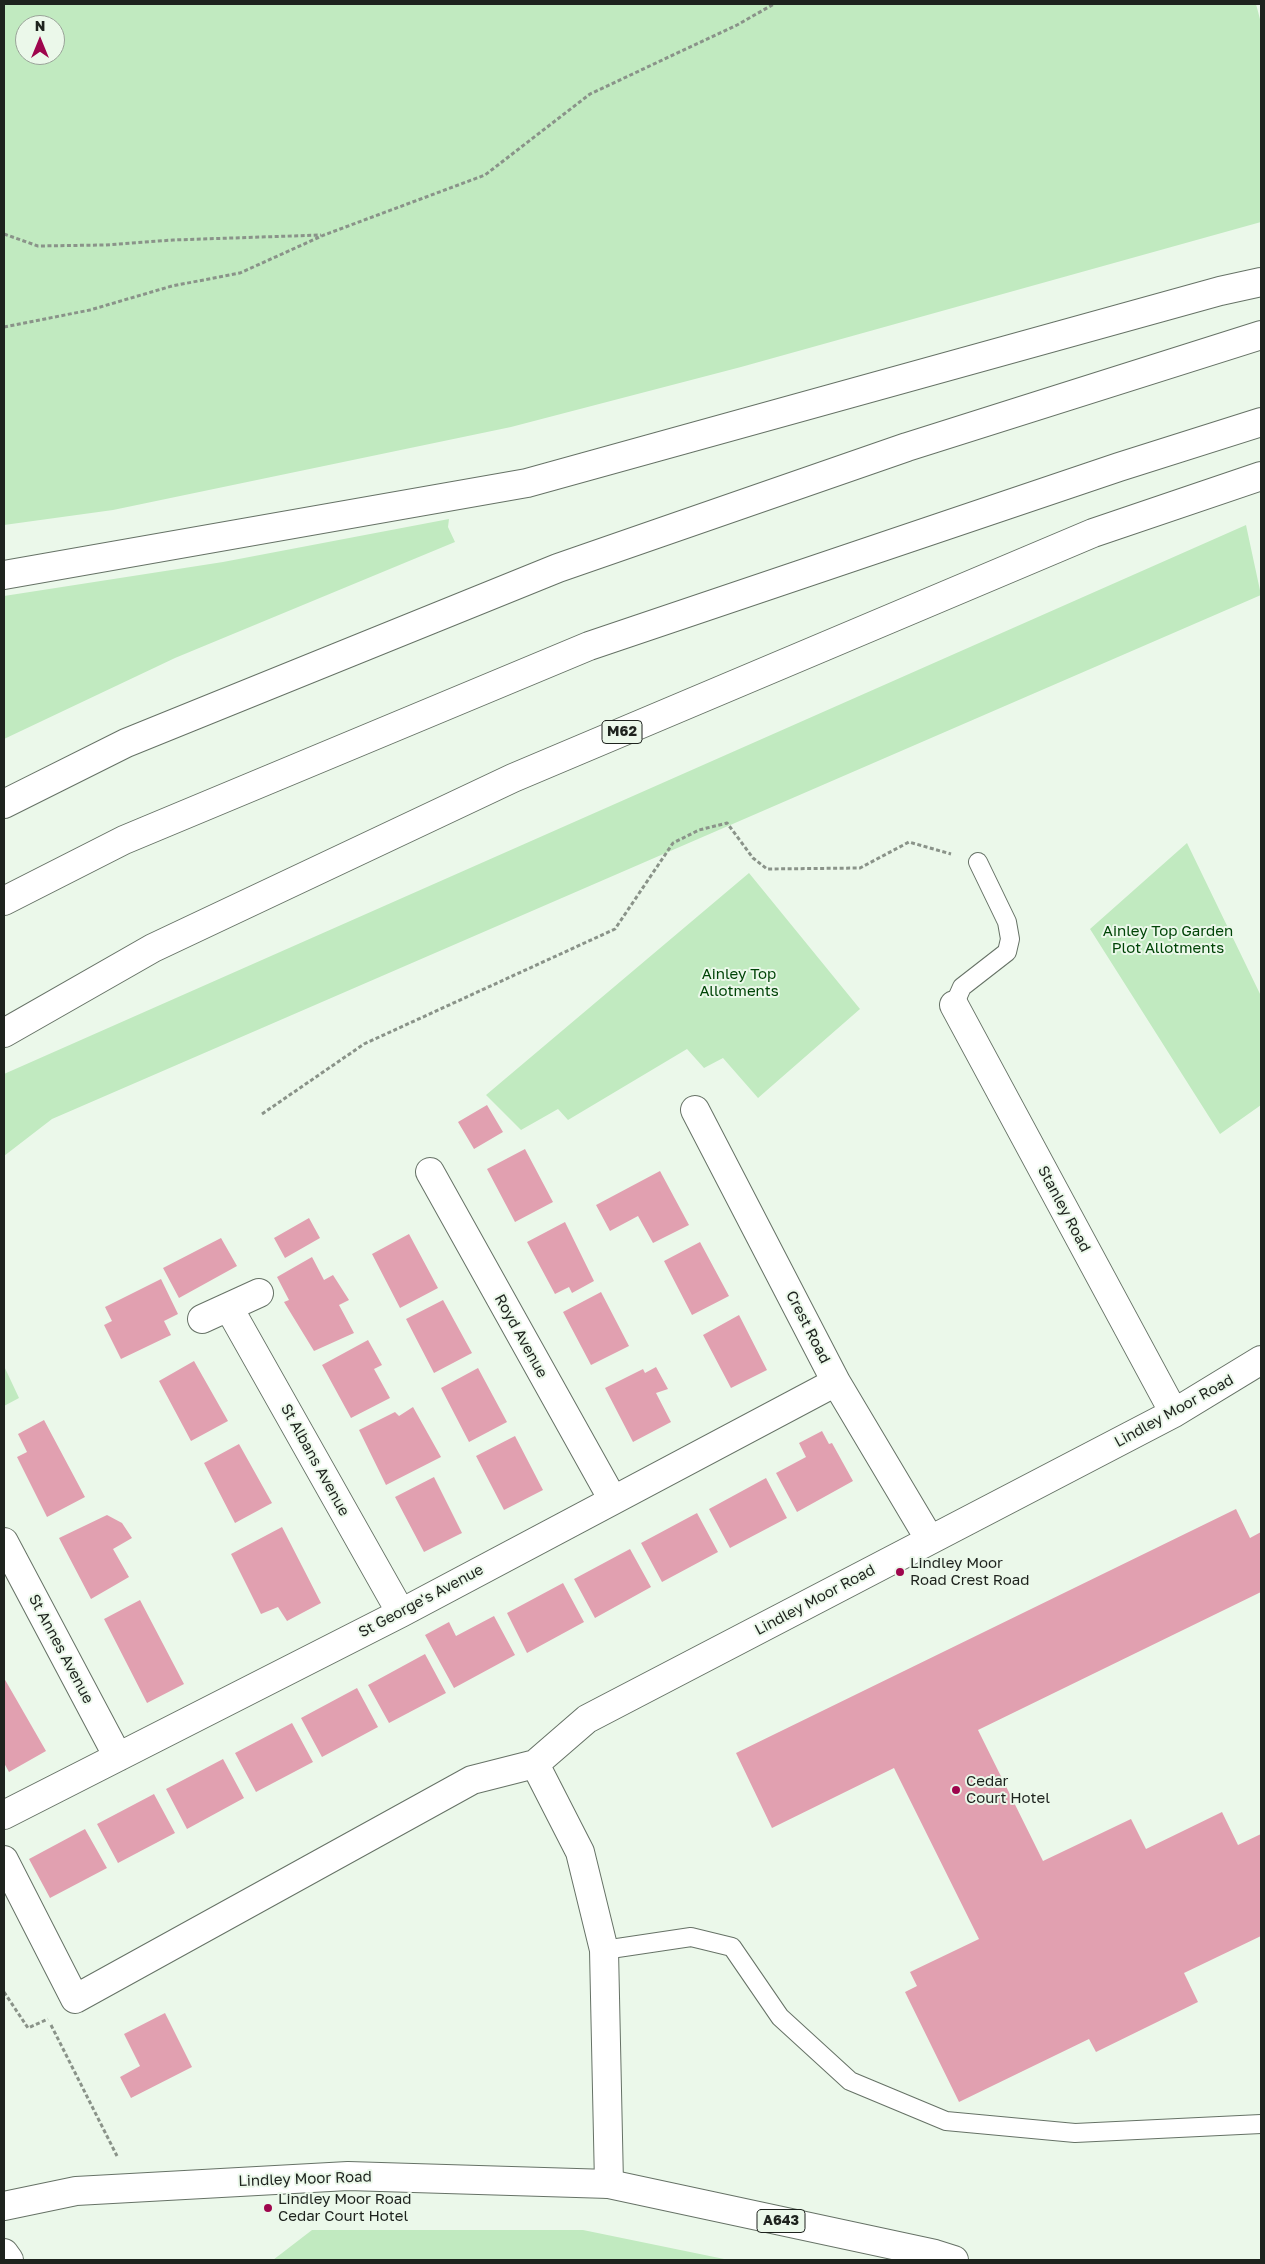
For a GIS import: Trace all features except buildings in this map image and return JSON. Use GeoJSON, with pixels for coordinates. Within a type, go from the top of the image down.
{"type":"FeatureCollection","features":[{"type":"Feature","properties":{"kind":"main road"},"geometry":{"type":"LineString","coordinates":[[4,575],[527,483],[1210,293],[1261,282]]}},
{"type":"Feature","properties":{"kind":"main road"},"geometry":{"type":"LineString","coordinates":[[4,804],[126,743],[558,568],[907,446],[1261,335]]}},
{"type":"Feature","properties":{"kind":"main road"},"geometry":{"type":"LineString","coordinates":[[4,901],[124,840],[589,646],[1109,470],[1261,422]]}},
{"type":"Feature","properties":{"kind":"main road","name":"M62"},"geometry":{"type":"LineString","coordinates":[[4,1033],[153,948],[513,778],[1093,533],[1261,476]]}},
{"type":"Feature","properties":{"kind":"main road","name":"Stanley Road"},"geometry":{"type":"LineString","coordinates":[[954,1005],[1174,1412]]}},
{"type":"Feature","properties":{"kind":"main road","name":"Crest Road"},"geometry":{"type":"LineString","coordinates":[[695,1110],[836,1382],[930,1540]]}},
{"type":"Feature","properties":{"kind":"main road","name":"Royd Avenue"},"geometry":{"type":"LineString","coordinates":[[430,1172],[613,1500]]}},
{"type":"Feature","properties":{"kind":"main road"},"geometry":{"type":"LineString","coordinates":[[202,1319],[229,1308],[259,1292]]}},
{"type":"Feature","properties":{"kind":"main road","name":"St Albans Avenue"},"geometry":{"type":"LineString","coordinates":[[229,1308],[401,1613]]}},
{"type":"Feature","properties":{"kind":"main road","name":"Lindley Moor Road"},"geometry":{"type":"LineString","coordinates":[[4,1860],[75,1999],[472,1780],[535,1764],[587,1719],[1174,1412],[1261,1360]]}},
{"type":"Feature","properties":{"kind":"main road","name":"St George's Avenue"},"geometry":{"type":"LineString","coordinates":[[4,1815],[401,1613],[836,1382]]}},
{"type":"Feature","properties":{"kind":"main road","name":"St Annes Avenue"},"geometry":{"type":"LineString","coordinates":[[4,1542],[118,1757]]}},
{"type":"Feature","properties":{"kind":"main road"},"geometry":{"type":"LineString","coordinates":[[535,1764],[580,1852],[604,1950],[608,2184]]}},
{"type":"Feature","properties":{"kind":"main road","name":"Lindley Moor Road"},"geometry":{"type":"LineString","coordinates":[[4,2206],[76,2191],[348,2176],[608,2184],[935,2254],[954,2260]]}},
{"type":"Feature","properties":{"kind":"main road"},"geometry":{"type":"LineString","coordinates":[[4,2253],[9,2260]]}},
{"type":"Feature","properties":{"kind":"lane"},"geometry":{"type":"LineString","coordinates":[[954,1005],[962,987],[1007,952],[1010,940],[1007,922],[978,862]]}},
{"type":"Feature","properties":{"kind":"lane"},"geometry":{"type":"LineString","coordinates":[[604,1950],[691,1937],[732,1947],[780,2016],[850,2081],[946,2121],[1075,2133],[1261,2124]]}},
{"type":"Feature","properties":{"kind":"path"},"geometry":{"type":"LineString","coordinates":[[4,327],[90,310],[172,286],[240,273],[324,235],[484,175],[590,94],[737,24],[774,4]]}},
{"type":"Feature","properties":{"kind":"path"},"geometry":{"type":"LineString","coordinates":[[4,234],[38,246],[105,245],[193,239],[324,235]]}},
{"type":"Feature","properties":{"kind":"path"},"geometry":{"type":"LineString","coordinates":[[262,1114],[364,1044],[615,929],[673,843],[699,830],[727,823],[753,858],[767,869],[860,868],[909,842],[978,862]]}},
{"type":"Feature","properties":{"kind":"path"},"geometry":{"type":"LineString","coordinates":[[4,1992],[28,2028],[48,2019],[133,2188]]}},
{"type":"Feature","properties":{"kind":"green space"},"geometry":{"type":"Polygon","coordinates":[[[4,4],[1256,4],[1261,23],[1261,222],[741,367],[511,427],[113,510],[4,525],[4,4]]]}},
{"type":"Feature","properties":{"kind":"green space"},"geometry":{"type":"Polygon","coordinates":[[[449,519],[448,527],[455,542],[175,658],[4,739],[4,596],[223,562],[449,519]]]}},
{"type":"Feature","properties":{"kind":"green space"},"geometry":{"type":"Polygon","coordinates":[[[1246,525],[1261,595],[52,1119],[4,1156],[4,1074],[1246,525]]]}},
{"type":"Feature","properties":{"kind":"green space","name":"Ainley Top Garden Plot Allotments"},"geometry":{"type":"Polygon","coordinates":[[[1187,843],[1261,996],[1261,1105],[1220,1134],[1090,929],[1187,843]]]}},
{"type":"Feature","properties":{"kind":"green space","name":"Ainley Top Allotments"},"geometry":{"type":"Polygon","coordinates":[[[749,873],[860,1009],[758,1098],[723,1058],[704,1068],[687,1049],[568,1120],[558,1109],[521,1130],[486,1095],[749,873]]]}},
{"type":"Feature","properties":{"kind":"green space"},"geometry":{"type":"Polygon","coordinates":[[[4,1366],[19,1398],[4,1406],[4,1366]]]}},
{"type":"Feature","properties":{"kind":"green space"},"geometry":{"type":"Polygon","coordinates":[[[312,2230],[583,2230],[729,2260],[273,2260],[312,2230]]]}},
{"type":"Feature","properties":{"kind":"place","name":"Lindley Moor Road Crest Road"},"geometry":{"type":"Point","coordinates":[900,1572]}},
{"type":"Feature","properties":{"kind":"place","name":"Cedar Court Hotel"},"geometry":{"type":"Point","coordinates":[956,1790]}},
{"type":"Feature","properties":{"kind":"place","name":"Lindley Moor Road Cedar Court Hotel"},"geometry":{"type":"Point","coordinates":[268,2208]}}]}
